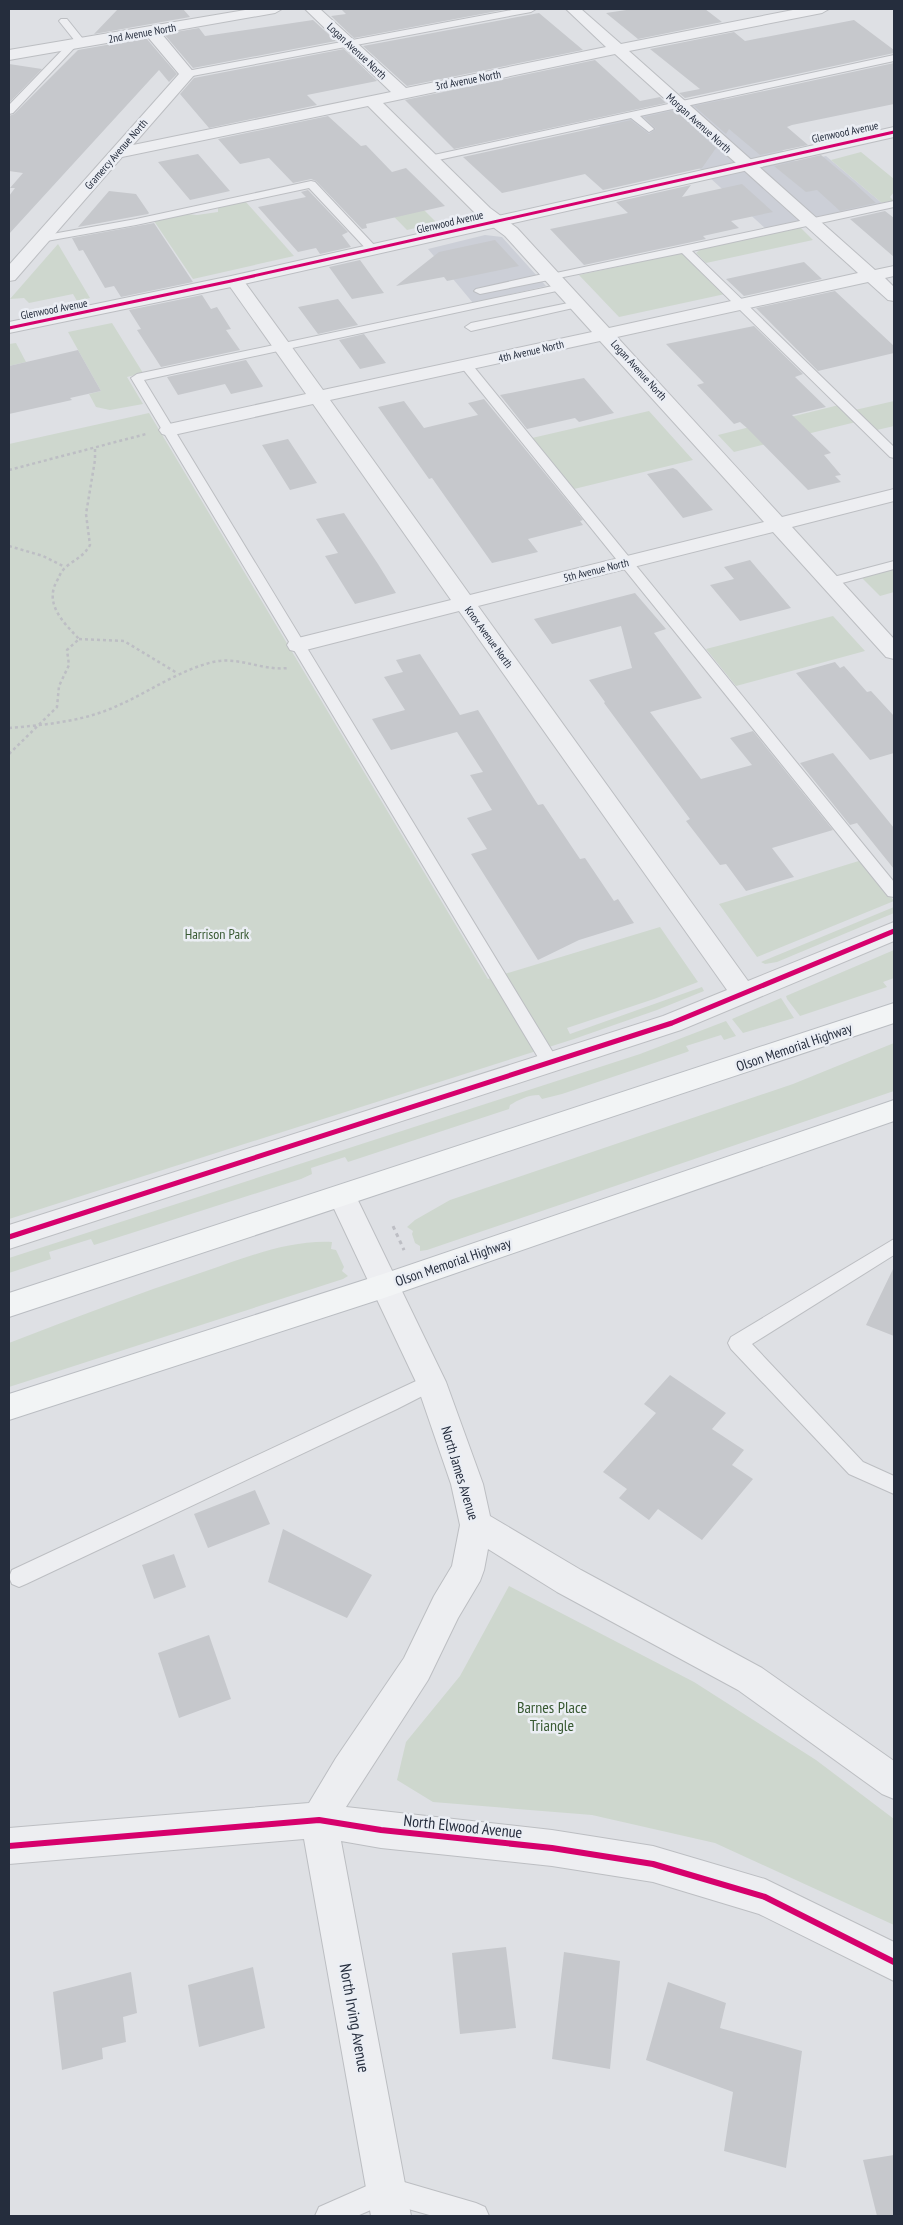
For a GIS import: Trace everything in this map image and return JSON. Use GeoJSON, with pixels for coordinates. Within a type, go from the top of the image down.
{"type":"FeatureCollection","features":[{"type":"Feature","properties":{"kind":"main road","name":"Olson Memorial Highway"},"geometry":{"type":"LineString","coordinates":[[9,1305],[894,1013]]}},
{"type":"Feature","properties":{"kind":"main road","name":"Olson Memorial Highway"},"geometry":{"type":"LineString","coordinates":[[9,1407],[384,1286],[894,1110]]}},
{"type":"Feature","properties":{"kind":"street","name":"2nd Avenue North"},"geometry":{"type":"LineString","coordinates":[[9,55],[77,45],[275,9]]}},
{"type":"Feature","properties":{"kind":"street","name":"Logan Avenue North"},"geometry":{"type":"LineString","coordinates":[[312,9],[402,93]]}},
{"type":"Feature","properties":{"kind":"street","name":"Morgan Avenue North"},"geometry":{"type":"LineString","coordinates":[[573,9],[620,49],[678,104],[894,296]]}},
{"type":"Feature","properties":{"kind":"street","name":"3rd Avenue North"},"geometry":{"type":"LineString","coordinates":[[115,154],[402,93],[822,9]]}},
{"type":"Feature","properties":{"kind":"street"},"geometry":{"type":"LineString","coordinates":[[151,31],[187,74]]}},
{"type":"Feature","properties":{"kind":"street","name":"Gramercy Avenue North"},"geometry":{"type":"LineString","coordinates":[[9,276],[187,74]]}},
{"type":"Feature","properties":{"kind":"street","name":"Logan Avenue North"},"geometry":{"type":"LineString","coordinates":[[370,100],[484,212],[511,232],[780,524],[894,652]]}},
{"type":"Feature","properties":{"kind":"street","name":"Glenwood Avenue"},"geometry":{"type":"LineString","coordinates":[[9,328],[235,282],[745,164],[894,132]]}},
{"type":"Feature","properties":{"kind":"street","name":"4th Avenue North"},"geometry":{"type":"LineString","coordinates":[[169,430],[894,271]]}},
{"type":"Feature","properties":{"kind":"street","name":"Knox Avenue North"},"geometry":{"type":"LineString","coordinates":[[235,282],[743,993]]}},
{"type":"Feature","properties":{"kind":"street","name":"5th Avenue North"},"geometry":{"type":"LineString","coordinates":[[303,654],[465,603],[894,495]]}},
{"type":"Feature","properties":{"kind":"street"},"geometry":{"type":"LineString","coordinates":[[9,1237],[551,1064],[672,1023],[894,931]]}},
{"type":"Feature","properties":{"kind":"street","name":"North James Avenue"},"geometry":{"type":"LineString","coordinates":[[319,1820],[348,1770],[416,1669],[446,1607],[468,1570],[476,1525],[467,1484],[431,1382],[342,1196]]}},
{"type":"Feature","properties":{"kind":"street"},"geometry":{"type":"LineString","coordinates":[[476,1525],[569,1581],[750,1679],[894,1782]]}},
{"type":"Feature","properties":{"kind":"street","name":"North Elwood Avenue"},"geometry":{"type":"LineString","coordinates":[[9,1846],[319,1820],[381,1830],[552,1848],[653,1864],[765,1898],[894,1962]]}},
{"type":"Feature","properties":{"kind":"street","name":"North Irving Avenue"},"geometry":{"type":"LineString","coordinates":[[319,1820],[389,2203]]}},
{"type":"Feature","properties":{"kind":"lane"},"geometry":{"type":"LineString","coordinates":[[187,74],[531,9]]}},
{"type":"Feature","properties":{"kind":"lane"},"geometry":{"type":"LineString","coordinates":[[9,111],[77,45],[64,21]]}},
{"type":"Feature","properties":{"kind":"lane"},"geometry":{"type":"LineString","coordinates":[[429,159],[894,58]]}},
{"type":"Feature","properties":{"kind":"lane"},"geometry":{"type":"LineString","coordinates":[[632,114],[649,130]]}},
{"type":"Feature","properties":{"kind":"lane"},"geometry":{"type":"LineString","coordinates":[[41,239],[136,222],[311,184],[373,250]]}},
{"type":"Feature","properties":{"kind":"lane"},"geometry":{"type":"LineString","coordinates":[[551,1064],[137,378],[282,346],[685,250],[894,204]]}},
{"type":"Feature","properties":{"kind":"lane"},"geometry":{"type":"LineString","coordinates":[[685,250],[894,454]]}},
{"type":"Feature","properties":{"kind":"lane"},"geometry":{"type":"LineString","coordinates":[[480,290],[556,280]]}},
{"type":"Feature","properties":{"kind":"lane"},"geometry":{"type":"LineString","coordinates":[[471,327],[578,304]]}},
{"type":"Feature","properties":{"kind":"lane"},"geometry":{"type":"LineString","coordinates":[[466,365],[894,892]]}},
{"type":"Feature","properties":{"kind":"lane"},"geometry":{"type":"LineString","coordinates":[[831,582],[894,565]]}},
{"type":"Feature","properties":{"kind":"lane"},"geometry":{"type":"LineString","coordinates":[[894,1246],[738,1343],[856,1468],[894,1485]]}},
{"type":"Feature","properties":{"kind":"lane"},"geometry":{"type":"LineString","coordinates":[[19,1577],[431,1382]]}},
{"type":"Feature","properties":{"kind":"lane"},"geometry":{"type":"LineString","coordinates":[[328,2216],[389,2203],[476,2216]]}},
{"type":"Feature","properties":{"kind":"path"},"geometry":{"type":"LineString","coordinates":[[9,470],[95,446],[169,430]]}},
{"type":"Feature","properties":{"kind":"path"},"geometry":{"type":"LineString","coordinates":[[95,446],[96,453],[88,491],[85,530],[90,545],[85,555],[66,567],[53,584],[51,599],[58,615],[79,638],[124,641],[177,674]]}},
{"type":"Feature","properties":{"kind":"path"},"geometry":{"type":"LineString","coordinates":[[9,546],[43,556],[66,567]]}},
{"type":"Feature","properties":{"kind":"path"},"geometry":{"type":"LineString","coordinates":[[9,754],[59,703],[59,686],[68,665],[67,650],[79,638]]}},
{"type":"Feature","properties":{"kind":"path"},"geometry":{"type":"LineString","coordinates":[[9,728],[79,720],[111,708],[177,674],[214,662],[242,661],[267,671],[303,654]]}},
{"type":"Feature","properties":{"kind":"path"},"geometry":{"type":"LineString","coordinates":[[393,1226],[406,1253]]}},
{"type":"Feature","properties":{"kind":"shaded area"},"geometry":{"type":"Polygon","coordinates":[[[721,97],[797,163],[826,156],[883,204],[766,229],[697,166],[657,175],[598,125],[721,97]]]}},
{"type":"Feature","properties":{"kind":"shaded area"},"geometry":{"type":"Polygon","coordinates":[[[485,235],[502,237],[546,286],[473,303],[428,249],[485,235]]]}},
{"type":"Feature","properties":{"kind":"green space"},"geometry":{"type":"Polygon","coordinates":[[[861,152],[894,179],[894,192],[890,197],[894,201],[883,204],[831,160],[861,152]]]}},
{"type":"Feature","properties":{"kind":"green space"},"geometry":{"type":"Polygon","coordinates":[[[386,172],[437,223],[407,230],[357,179],[386,172]]]}},
{"type":"Feature","properties":{"kind":"green space"},"geometry":{"type":"Polygon","coordinates":[[[245,201],[294,256],[193,279],[154,221],[187,214],[197,215],[218,212],[218,207],[245,201]]]}},
{"type":"Feature","properties":{"kind":"green space"},"geometry":{"type":"Polygon","coordinates":[[[800,227],[813,240],[706,263],[696,253],[702,248],[800,227]]]}},
{"type":"Feature","properties":{"kind":"green space"},"geometry":{"type":"Polygon","coordinates":[[[58,244],[90,298],[77,301],[73,294],[29,303],[24,298],[10,299],[58,244]]]}},
{"type":"Feature","properties":{"kind":"green space"},"geometry":{"type":"Polygon","coordinates":[[[682,253],[725,294],[619,317],[579,275],[682,253]]]}},
{"type":"Feature","properties":{"kind":"green space"},"geometry":{"type":"Polygon","coordinates":[[[112,323],[143,373],[127,377],[143,404],[110,410],[96,407],[89,394],[101,391],[68,332],[112,323]]]}},
{"type":"Feature","properties":{"kind":"green space"},"geometry":{"type":"Polygon","coordinates":[[[16,343],[26,362],[9,366],[9,344],[16,343]]]}},
{"type":"Feature","properties":{"kind":"green space"},"geometry":{"type":"Polygon","coordinates":[[[894,401],[894,426],[877,430],[855,410],[894,401]]]}},
{"type":"Feature","properties":{"kind":"green space"},"geometry":{"type":"Polygon","coordinates":[[[839,405],[856,422],[734,452],[718,435],[839,405]]]}},
{"type":"Feature","properties":{"kind":"green space"},"geometry":{"type":"Polygon","coordinates":[[[649,411],[693,460],[574,489],[532,438],[649,411]]]}},
{"type":"Feature","properties":{"kind":"green space","name":"Harrison Park"},"geometry":{"type":"Polygon","coordinates":[[[149,413],[488,979],[660,927],[698,982],[567,1028],[570,1034],[702,987],[704,991],[657,1010],[574,1039],[9,1219],[9,444],[149,413]]]}},
{"type":"Feature","properties":{"kind":"green space"},"geometry":{"type":"Polygon","coordinates":[[[894,569],[894,592],[880,596],[862,578],[894,569]]]}},
{"type":"Feature","properties":{"kind":"green space"},"geometry":{"type":"Polygon","coordinates":[[[833,616],[865,651],[736,686],[706,649],[833,616]]]}},
{"type":"Feature","properties":{"kind":"green space"},"geometry":{"type":"Polygon","coordinates":[[[862,860],[894,901],[757,957],[719,904],[862,860]]]}},
{"type":"Feature","properties":{"kind":"green space"},"geometry":{"type":"Polygon","coordinates":[[[894,907],[894,913],[777,962],[765,964],[761,962],[894,907]]]}},
{"type":"Feature","properties":{"kind":"green space"},"geometry":{"type":"Polygon","coordinates":[[[894,950],[894,978],[883,982],[887,987],[800,1016],[787,999],[786,996],[894,950]]]}},
{"type":"Feature","properties":{"kind":"green space"},"geometry":{"type":"Polygon","coordinates":[[[781,998],[794,1018],[743,1033],[732,1019],[781,998]]]}},
{"type":"Feature","properties":{"kind":"green space"},"geometry":{"type":"Polygon","coordinates":[[[726,1021],[736,1036],[724,1040],[721,1035],[686,1046],[689,1051],[687,1052],[562,1094],[542,1099],[539,1095],[527,1097],[510,1105],[509,1109],[348,1162],[345,1157],[311,1168],[312,1174],[301,1179],[94,1245],[91,1239],[49,1252],[51,1259],[9,1273],[9,1258],[640,1054],[726,1021]]]}},
{"type":"Feature","properties":{"kind":"green space"},"geometry":{"type":"Polygon","coordinates":[[[894,1043],[894,1091],[427,1250],[420,1251],[420,1246],[415,1243],[413,1231],[407,1227],[415,1220],[450,1200],[793,1084],[894,1043]]]}},
{"type":"Feature","properties":{"kind":"green space"},"geometry":{"type":"Polygon","coordinates":[[[332,1242],[331,1249],[336,1250],[344,1267],[342,1271],[348,1276],[343,1279],[9,1387],[9,1343],[81,1315],[250,1256],[299,1244],[332,1242]]]}},
{"type":"Feature","properties":{"kind":"green space","name":"Barnes Place Triangle"},"geometry":{"type":"Polygon","coordinates":[[[509,1586],[694,1682],[816,1760],[894,1819],[894,1925],[715,1843],[592,1815],[433,1802],[397,1780],[406,1742],[460,1676],[509,1586]]]}},
{"type":"Feature","properties":{"kind":"building"},"geometry":{"type":"Polygon","coordinates":[[[183,9],[190,17],[94,34],[117,10],[183,9]]]}},
{"type":"Feature","properties":{"kind":"building"},"geometry":{"type":"Polygon","coordinates":[[[341,9],[508,9],[354,38],[331,16],[346,14],[341,9]]]}},
{"type":"Feature","properties":{"kind":"building"},"geometry":{"type":"Polygon","coordinates":[[[633,9],[705,9],[722,22],[638,39],[606,13],[633,9]]]}},
{"type":"Feature","properties":{"kind":"building"},"geometry":{"type":"Polygon","coordinates":[[[539,13],[583,50],[407,86],[363,46],[539,13]]]}},
{"type":"Feature","properties":{"kind":"building"},"geometry":{"type":"Polygon","coordinates":[[[313,20],[336,41],[193,68],[164,34],[199,28],[205,36],[313,20]]]}},
{"type":"Feature","properties":{"kind":"building"},"geometry":{"type":"Polygon","coordinates":[[[854,20],[894,50],[894,53],[685,98],[679,93],[700,89],[650,49],[734,32],[745,41],[854,20]]]}},
{"type":"Feature","properties":{"kind":"building"},"geometry":{"type":"Polygon","coordinates":[[[146,38],[177,74],[169,82],[159,70],[9,234],[9,196],[15,188],[10,188],[23,173],[9,171],[9,116],[14,114],[78,50],[146,38]]]}},
{"type":"Feature","properties":{"kind":"building"},"geometry":{"type":"Polygon","coordinates":[[[344,49],[377,81],[307,95],[317,105],[209,128],[180,94],[194,78],[344,49]]]}},
{"type":"Feature","properties":{"kind":"building"},"geometry":{"type":"Polygon","coordinates":[[[595,60],[640,101],[660,97],[666,103],[454,149],[405,100],[595,60]]]}},
{"type":"Feature","properties":{"kind":"building"},"geometry":{"type":"Polygon","coordinates":[[[894,63],[894,104],[787,127],[808,145],[760,155],[729,129],[726,134],[694,106],[894,63]]]}},
{"type":"Feature","properties":{"kind":"building"},"geometry":{"type":"Polygon","coordinates":[[[9,64],[42,69],[9,103],[9,64]]]}},
{"type":"Feature","properties":{"kind":"building"},"geometry":{"type":"Polygon","coordinates":[[[675,110],[716,148],[702,168],[603,190],[585,174],[502,193],[463,157],[631,120],[649,134],[656,129],[644,117],[675,110]]]}},
{"type":"Feature","properties":{"kind":"building"},"geometry":{"type":"Polygon","coordinates":[[[328,116],[361,146],[366,145],[392,172],[406,168],[445,206],[366,224],[367,228],[362,229],[316,181],[311,179],[293,183],[269,158],[240,164],[218,139],[328,116]]]}},
{"type":"Feature","properties":{"kind":"building"},"geometry":{"type":"Polygon","coordinates":[[[198,154],[230,191],[190,200],[158,162],[198,154]]]}},
{"type":"Feature","properties":{"kind":"building"},"geometry":{"type":"Polygon","coordinates":[[[821,155],[876,203],[840,211],[817,190],[806,192],[774,166],[821,155]]]}},
{"type":"Feature","properties":{"kind":"building"},"geometry":{"type":"Polygon","coordinates":[[[742,184],[773,212],[731,221],[739,228],[703,236],[706,239],[584,265],[550,229],[628,213],[616,202],[691,185],[682,197],[742,184]]]}},
{"type":"Feature","properties":{"kind":"building"},"geometry":{"type":"Polygon","coordinates":[[[308,190],[348,232],[342,235],[351,247],[320,254],[316,248],[298,252],[258,207],[306,197],[301,192],[308,190]]]}},
{"type":"Feature","properties":{"kind":"building"},"geometry":{"type":"Polygon","coordinates":[[[109,191],[136,194],[149,213],[78,227],[109,191]]]}},
{"type":"Feature","properties":{"kind":"building"},"geometry":{"type":"Polygon","coordinates":[[[885,211],[894,218],[894,257],[850,219],[885,211]]]}},
{"type":"Feature","properties":{"kind":"building"},"geometry":{"type":"Polygon","coordinates":[[[154,223],[193,282],[121,297],[114,286],[105,288],[83,250],[79,251],[72,238],[154,223]]]}},
{"type":"Feature","properties":{"kind":"building"},"geometry":{"type":"Polygon","coordinates":[[[495,240],[519,266],[447,281],[444,277],[396,286],[439,252],[495,240]]]}},
{"type":"Feature","properties":{"kind":"building"},"geometry":{"type":"Polygon","coordinates":[[[360,260],[384,293],[352,299],[329,267],[360,260]]]}},
{"type":"Feature","properties":{"kind":"building"},"geometry":{"type":"Polygon","coordinates":[[[804,262],[822,279],[744,296],[726,279],[804,262]]]}},
{"type":"Feature","properties":{"kind":"building"},"geometry":{"type":"Polygon","coordinates":[[[835,291],[894,346],[894,353],[818,371],[756,308],[835,291]]]}},
{"type":"Feature","properties":{"kind":"building"},"geometry":{"type":"Polygon","coordinates":[[[202,295],[211,309],[217,307],[231,329],[226,330],[240,350],[161,367],[137,330],[141,329],[129,310],[202,295]]]}},
{"type":"Feature","properties":{"kind":"building"},"geometry":{"type":"Polygon","coordinates":[[[338,299],[358,325],[318,334],[298,307],[338,299]]]}},
{"type":"Feature","properties":{"kind":"building"},"geometry":{"type":"Polygon","coordinates":[[[754,326],[803,374],[795,377],[826,407],[792,415],[831,453],[824,455],[841,475],[835,476],[841,482],[808,490],[747,428],[740,422],[734,424],[697,385],[704,383],[666,344],[754,326]]]}},
{"type":"Feature","properties":{"kind":"building"},"geometry":{"type":"Polygon","coordinates":[[[364,334],[386,363],[360,369],[339,340],[364,334]]]}},
{"type":"Feature","properties":{"kind":"building"},"geometry":{"type":"Polygon","coordinates":[[[78,350],[101,391],[70,398],[72,400],[9,414],[9,366],[78,350]]]}},
{"type":"Feature","properties":{"kind":"building"},"geometry":{"type":"Polygon","coordinates":[[[246,360],[262,387],[231,394],[225,384],[178,395],[167,377],[246,360]]]}},
{"type":"Feature","properties":{"kind":"building"},"geometry":{"type":"Polygon","coordinates":[[[584,378],[614,413],[579,422],[575,418],[527,429],[500,395],[584,378]]]}},
{"type":"Feature","properties":{"kind":"building"},"geometry":{"type":"Polygon","coordinates":[[[484,399],[583,520],[580,521],[583,525],[528,539],[538,552],[492,563],[432,478],[429,479],[378,407],[404,401],[424,428],[478,415],[468,403],[484,399]]]}},
{"type":"Feature","properties":{"kind":"building"},"geometry":{"type":"Polygon","coordinates":[[[288,439],[317,483],[290,490],[262,445],[288,439]]]}},
{"type":"Feature","properties":{"kind":"building"},"geometry":{"type":"Polygon","coordinates":[[[673,468],[677,470],[713,510],[683,518],[647,474],[673,468]]]}},
{"type":"Feature","properties":{"kind":"building"},"geometry":{"type":"Polygon","coordinates":[[[344,513],[396,593],[355,604],[325,556],[338,553],[316,519],[344,513]]]}},
{"type":"Feature","properties":{"kind":"building"},"geometry":{"type":"Polygon","coordinates":[[[750,560],[791,608],[740,621],[710,585],[734,579],[724,567],[750,560]]]}},
{"type":"Feature","properties":{"kind":"building"},"geometry":{"type":"Polygon","coordinates":[[[635,593],[666,629],[654,633],[702,698],[650,712],[701,779],[752,765],[730,738],[753,731],[833,830],[772,848],[794,877],[746,891],[726,864],[720,865],[686,821],[690,819],[604,703],[589,680],[632,668],[621,626],[552,644],[534,619],[635,593]]]}},
{"type":"Feature","properties":{"kind":"building"},"geometry":{"type":"Polygon","coordinates":[[[420,654],[460,715],[478,710],[538,805],[543,804],[580,859],[585,858],[614,901],[618,899],[634,923],[579,940],[538,960],[471,854],[487,849],[467,818],[492,810],[470,775],[483,772],[457,732],[391,750],[372,719],[405,710],[384,677],[403,672],[396,660],[420,654]]]}},
{"type":"Feature","properties":{"kind":"building"},"geometry":{"type":"Polygon","coordinates":[[[835,662],[840,668],[844,666],[867,692],[871,691],[894,716],[894,753],[870,760],[796,673],[835,662]]]}},
{"type":"Feature","properties":{"kind":"building"},"geometry":{"type":"Polygon","coordinates":[[[833,753],[894,828],[894,869],[857,823],[850,825],[800,763],[833,753]]]}},
{"type":"Feature","properties":{"kind":"building"},"geometry":{"type":"Polygon","coordinates":[[[894,1267],[894,1336],[866,1325],[894,1267]]]}},
{"type":"Feature","properties":{"kind":"building"},"geometry":{"type":"Polygon","coordinates":[[[670,1375],[726,1413],[712,1429],[744,1450],[732,1465],[753,1479],[702,1540],[658,1509],[649,1520],[619,1498],[627,1489],[603,1472],[656,1413],[644,1404],[670,1375]]]}},
{"type":"Feature","properties":{"kind":"building"},"geometry":{"type":"Polygon","coordinates":[[[255,1490],[270,1524],[208,1548],[194,1514],[255,1490]]]}},
{"type":"Feature","properties":{"kind":"building"},"geometry":{"type":"Polygon","coordinates":[[[283,1529],[372,1575],[347,1618],[268,1582],[283,1529]]]}},
{"type":"Feature","properties":{"kind":"building"},"geometry":{"type":"Polygon","coordinates":[[[174,1554],[186,1587],[154,1599],[142,1565],[174,1554]]]}},
{"type":"Feature","properties":{"kind":"building"},"geometry":{"type":"Polygon","coordinates":[[[209,1635],[231,1699],[179,1718],[158,1653],[209,1635]]]}},
{"type":"Feature","properties":{"kind":"building"},"geometry":{"type":"Polygon","coordinates":[[[506,1947],[516,2028],[460,2034],[452,1953],[506,1947]]]}},
{"type":"Feature","properties":{"kind":"building"},"geometry":{"type":"Polygon","coordinates":[[[564,1952],[620,1961],[610,2069],[552,2059],[564,1952]]]}},
{"type":"Feature","properties":{"kind":"building"},"geometry":{"type":"Polygon","coordinates":[[[253,1967],[265,2028],[199,2047],[188,1985],[253,1967]]]}},
{"type":"Feature","properties":{"kind":"building"},"geometry":{"type":"Polygon","coordinates":[[[131,1972],[137,2013],[123,2017],[126,2042],[102,2048],[103,2059],[62,2070],[53,1992],[131,1972]]]}},
{"type":"Feature","properties":{"kind":"building"},"geometry":{"type":"Polygon","coordinates":[[[668,1982],[726,2003],[720,2028],[802,2051],[786,2168],[724,2151],[733,2092],[646,2060],[668,1982]]]}},
{"type":"Feature","properties":{"kind":"building"},"geometry":{"type":"Polygon","coordinates":[[[894,2155],[894,2216],[877,2216],[863,2160],[894,2155]]]}},
{"type":"Feature","properties":{"kind":"cycle path"},"geometry":{"type":"LineString","coordinates":[[9,328],[341,257],[894,132]]}},
{"type":"Feature","properties":{"kind":"cycle path"},"geometry":{"type":"LineString","coordinates":[[9,1237],[672,1023],[894,931]]}},
{"type":"Feature","properties":{"kind":"cycle path"},"geometry":{"type":"LineString","coordinates":[[9,1846],[319,1820],[381,1830],[552,1848],[653,1864],[765,1897],[894,1962]]}}]}
